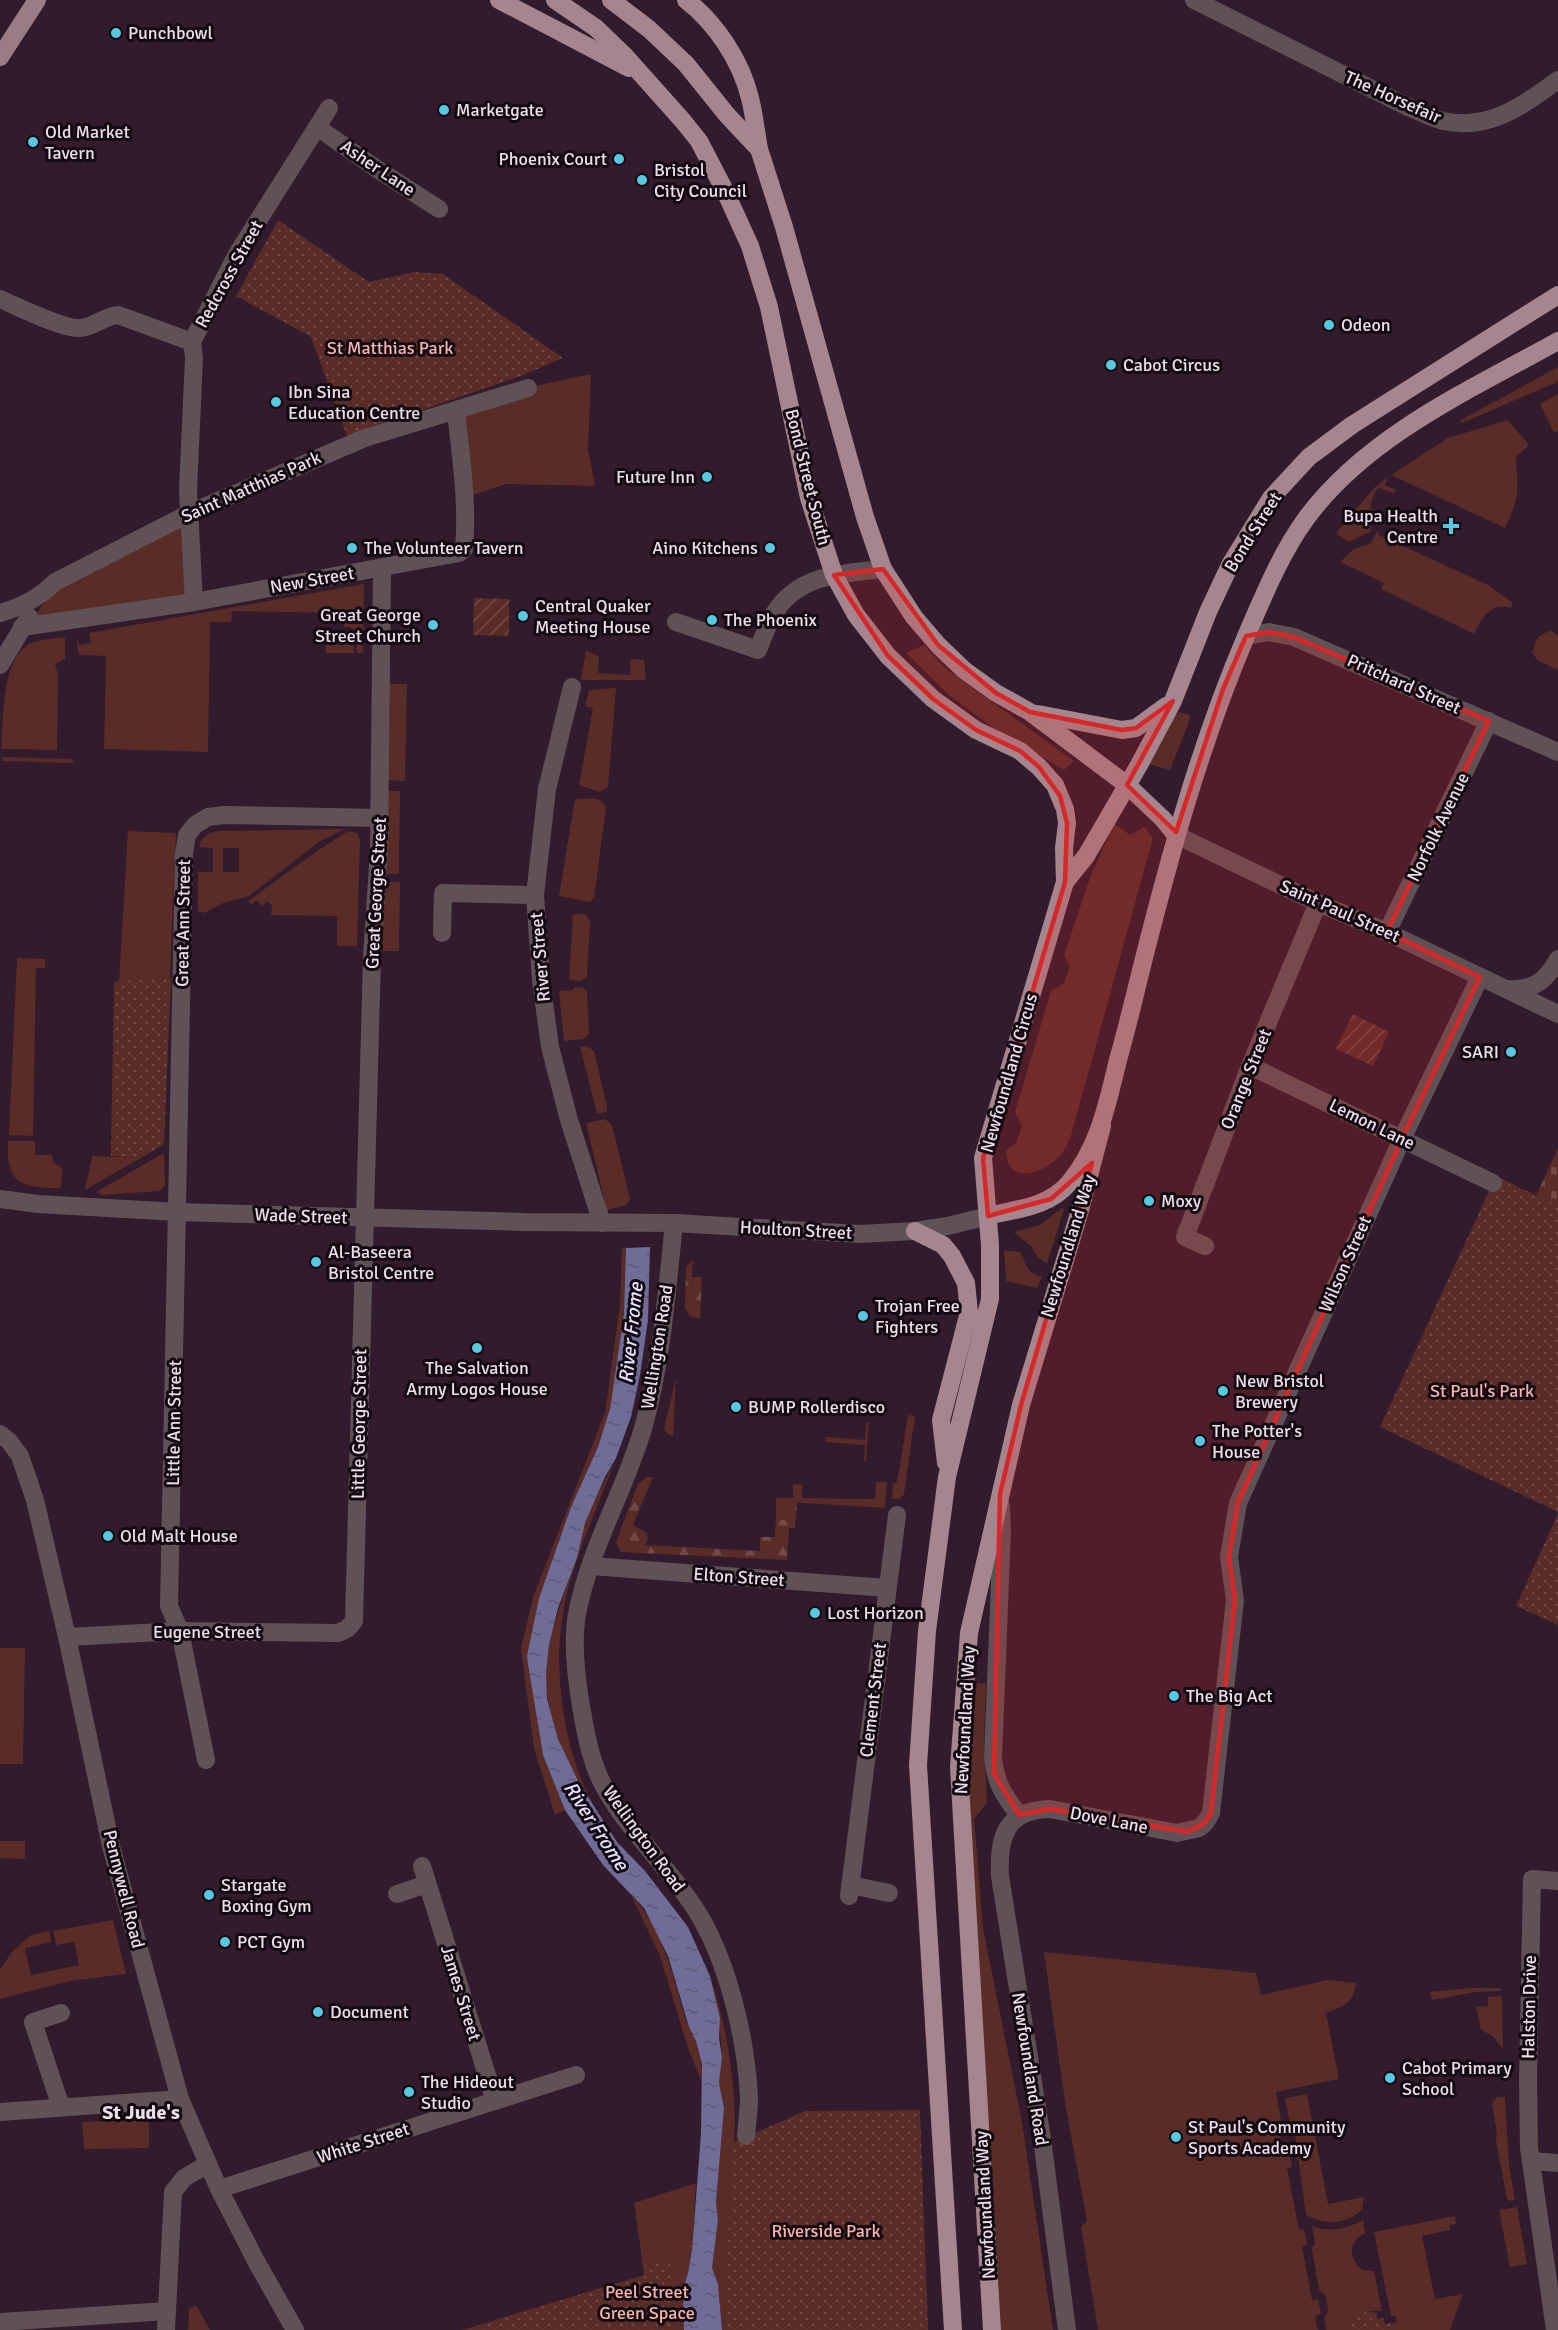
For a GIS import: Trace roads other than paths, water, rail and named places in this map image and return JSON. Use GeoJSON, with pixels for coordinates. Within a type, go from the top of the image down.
{"type":"FeatureCollection","features":[{"type":"Feature","properties":{"kind":"highway"},"geometry":{"type":"LineString","coordinates":[[499,0],[644,76]]}},
{"type":"Feature","properties":{"kind":"highway","name":"Bond Street South"},"geometry":{"type":"LineString","coordinates":[[555,0],[596,28],[644,76],[699,141],[725,190],[750,246],[770,307],[809,498],[834,575],[856,615],[888,656],[933,699],[976,730],[1020,751],[1055,785],[1065,809],[1067,823],[1064,848],[1065,882]]}},
{"type":"Feature","properties":{"kind":"highway"},"geometry":{"type":"LineString","coordinates":[[610,0],[649,29],[687,64],[727,115],[759,149]]}},
{"type":"Feature","properties":{"kind":"highway"},"geometry":{"type":"LineString","coordinates":[[686,0],[702,14],[725,42],[750,97],[759,149],[784,227],[865,517],[883,569],[914,617],[938,645],[980,682],[1030,712],[1127,785],[1163,819],[1176,836]]}},
{"type":"Feature","properties":{"kind":"highway","name":"Bond Street"},"geometry":{"type":"LineString","coordinates":[[1127,785],[1173,701],[1208,612],[1230,565],[1271,498],[1309,457],[1352,425],[1558,295]]}},
{"type":"Feature","properties":{"kind":"highway"},"geometry":{"type":"LineString","coordinates":[[953,2330],[918,1765],[927,1631],[947,1477],[990,1299],[988,1216],[1051,1199],[1068,1185],[1082,1165],[1102,1126],[1191,783],[1223,689],[1246,636],[1278,565],[1306,519],[1337,484],[1371,453],[1410,425],[1558,341]]}},
{"type":"Feature","properties":{"kind":"highway"},"geometry":{"type":"LineString","coordinates":[[1030,712],[1122,730],[1136,728],[1173,701]]}},
{"type":"Feature","properties":{"kind":"highway","name":"Newfoundland Circus"},"geometry":{"type":"LineString","coordinates":[[988,1216],[983,1158],[1065,882],[1086,856],[1127,785]]}},
{"type":"Feature","properties":{"kind":"highway","name":"Newfoundland Way"},"geometry":{"type":"LineString","coordinates":[[992,2330],[959,1767],[969,1633],[1021,1406],[1079,1214],[1102,1126]]}},
{"type":"Feature","properties":{"kind":"highway"},"geometry":{"type":"LineString","coordinates":[[915,1231],[943,1245],[952,1256],[966,1283],[969,1312],[941,1420],[947,1477]]}},
{"type":"Feature","properties":{"kind":"main road"},"geometry":{"type":"LineString","coordinates":[[0,57],[37,0]]}},
{"type":"Feature","properties":{"kind":"street","name":"The Horsefair"},"geometry":{"type":"LineString","coordinates":[[1194,0],[1408,107],[1442,121],[1470,123],[1493,120],[1536,96],[1558,80]]}},
{"type":"Feature","properties":{"kind":"street","name":"Redcross Street"},"geometry":{"type":"LineString","coordinates":[[195,602],[188,490],[194,358],[192,342],[237,254],[329,108]]}},
{"type":"Feature","properties":{"kind":"street","name":"Asher Lane"},"geometry":{"type":"LineString","coordinates":[[317,127],[439,209]]}},
{"type":"Feature","properties":{"kind":"street"},"geometry":{"type":"LineString","coordinates":[[0,298],[75,328],[92,326],[106,318],[118,315],[192,342]]}},
{"type":"Feature","properties":{"kind":"street","name":"Saint Matthias Park"},"geometry":{"type":"LineString","coordinates":[[0,613],[19,608],[55,582],[190,513],[365,438],[528,388]]}},
{"type":"Feature","properties":{"kind":"street","name":"New Street"},"geometry":{"type":"LineString","coordinates":[[22,627],[195,602],[450,555],[464,549],[462,468],[456,411]]}},
{"type":"Feature","properties":{"kind":"street","name":"Great George Street"},"geometry":{"type":"LineString","coordinates":[[365,1218],[372,957],[380,819],[382,568]]}},
{"type":"Feature","properties":{"kind":"street"},"geometry":{"type":"LineString","coordinates":[[676,622],[758,651],[774,613],[791,592],[810,582],[834,575],[883,569]]}},
{"type":"Feature","properties":{"kind":"street","name":"Saint Matthias Park"},"geometry":{"type":"LineString","coordinates":[[0,665],[22,627],[55,582]]}},
{"type":"Feature","properties":{"kind":"street","name":"Pritchard Street"},"geometry":{"type":"LineString","coordinates":[[1246,636],[1269,632],[1294,637],[1558,752]]}},
{"type":"Feature","properties":{"kind":"street","name":"River Street"},"geometry":{"type":"LineString","coordinates":[[572,687],[547,789],[535,895],[541,980],[550,1047],[569,1120],[602,1223]]}},
{"type":"Feature","properties":{"kind":"street","name":"Norfolk Avenue"},"geometry":{"type":"LineString","coordinates":[[1387,932],[1489,721]]}},
{"type":"Feature","properties":{"kind":"street","name":"Great Ann Street"},"geometry":{"type":"LineString","coordinates":[[178,1212],[177,1142],[184,854],[187,835],[195,825],[208,817],[224,815],[380,819]]}},
{"type":"Feature","properties":{"kind":"street","name":"Saint Paul Street"},"geometry":{"type":"LineString","coordinates":[[1176,836],[1318,903],[1387,932],[1558,1014]]}},
{"type":"Feature","properties":{"kind":"street"},"geometry":{"type":"LineString","coordinates":[[442,933],[443,893],[535,895]]}},
{"type":"Feature","properties":{"kind":"street","name":"Orange Street"},"geometry":{"type":"LineString","coordinates":[[1205,1246],[1185,1237],[1250,1066],[1318,903]]}},
{"type":"Feature","properties":{"kind":"street"},"geometry":{"type":"LineString","coordinates":[[1503,988],[1524,988],[1542,982],[1552,972],[1558,959]]}},
{"type":"Feature","properties":{"kind":"street","name":"Wilson Street"},"geometry":{"type":"LineString","coordinates":[[1199,1828],[1210,1813],[1234,1611],[1234,1589],[1229,1557],[1238,1503],[1402,1138],[1480,977]]}},
{"type":"Feature","properties":{"kind":"street","name":"Lemon Lane"},"geometry":{"type":"LineString","coordinates":[[1250,1066],[1493,1183]]}},
{"type":"Feature","properties":{"kind":"street","name":"Wade Street"},"geometry":{"type":"LineString","coordinates":[[0,1199],[38,1204],[178,1212],[602,1223]]}},
{"type":"Feature","properties":{"kind":"street","name":"Little Ann Street"},"geometry":{"type":"LineString","coordinates":[[178,1212],[170,1606],[180,1631],[206,1760]]}},
{"type":"Feature","properties":{"kind":"street","name":"Houlton Street"},"geometry":{"type":"LineString","coordinates":[[602,1223],[674,1223],[860,1234],[915,1231],[988,1216]]}},
{"type":"Feature","properties":{"kind":"street","name":"Little George Street"},"geometry":{"type":"LineString","coordinates":[[347,1629],[354,1619],[365,1218]]}},
{"type":"Feature","properties":{"kind":"street","name":"Wellington Road"},"geometry":{"type":"LineString","coordinates":[[674,1223],[662,1329],[648,1410],[624,1485],[582,1594],[576,1635],[576,1672],[587,1740],[605,1789],[626,1820],[691,1902],[717,1951],[734,2006],[747,2075],[749,2100],[746,2136]]}},
{"type":"Feature","properties":{"kind":"street","name":"Pennywell Road"},"geometry":{"type":"LineString","coordinates":[[0,1434],[9,1441],[20,1456],[25,1468],[67,1637],[111,1846],[180,2099],[219,2189],[295,2330]]}},
{"type":"Feature","properties":{"kind":"street"},"geometry":{"type":"LineString","coordinates":[[1000,1494],[1002,1531],[994,1765],[999,1786],[1019,1815]]}},
{"type":"Feature","properties":{"kind":"street","name":"Clement Street"},"geometry":{"type":"LineString","coordinates":[[889,1893],[849,1890],[897,1515]]}},
{"type":"Feature","properties":{"kind":"street","name":"Elton Street"},"geometry":{"type":"LineString","coordinates":[[591,1566],[887,1588]]}},
{"type":"Feature","properties":{"kind":"street","name":"Eugene Street"},"geometry":{"type":"LineString","coordinates":[[67,1637],[180,1631],[338,1633],[347,1629]]}},
{"type":"Feature","properties":{"kind":"street","name":"Dove Lane"},"geometry":{"type":"LineString","coordinates":[[1019,1815],[1034,1809],[1050,1809],[1178,1833],[1199,1828]]}},
{"type":"Feature","properties":{"kind":"street","name":"Newfoundland Road"},"geometry":{"type":"LineString","coordinates":[[1019,1815],[1007,1827],[1002,1840],[1000,1875],[1042,2139],[1067,2330]]}},
{"type":"Feature","properties":{"kind":"street","name":"James Street"},"geometry":{"type":"LineString","coordinates":[[422,1866],[495,2101]]}},
{"type":"Feature","properties":{"kind":"street","name":"Halston Drive"},"geometry":{"type":"LineString","coordinates":[[1556,2330],[1554,2293],[1531,2161],[1528,2079],[1532,1879],[1558,1881]]}},
{"type":"Feature","properties":{"kind":"street"},"geometry":{"type":"LineString","coordinates":[[397,1894],[428,1884]]}},
{"type":"Feature","properties":{"kind":"street"},"geometry":{"type":"LineString","coordinates":[[61,2013],[33,2022],[61,2107]]}},
{"type":"Feature","properties":{"kind":"street","name":"White Street"},"geometry":{"type":"LineString","coordinates":[[219,2189],[576,2076]]}},
{"type":"Feature","properties":{"kind":"street"},"geometry":{"type":"LineString","coordinates":[[0,2112],[180,2099]]}},
{"type":"Feature","properties":{"kind":"street"},"geometry":{"type":"LineString","coordinates":[[1531,2161],[1558,2163]]}},
{"type":"Feature","properties":{"kind":"street"},"geometry":{"type":"LineString","coordinates":[[166,2330],[173,2192],[184,2178],[208,2164]]}},
{"type":"Feature","properties":{"kind":"street"},"geometry":{"type":"LineString","coordinates":[[0,2322],[167,2311]]}},
{"type":"Feature","properties":{"kind":"water","name":"River Frome"},"geometry":{"type":"Polygon","coordinates":[[[650,1247],[648,1320],[631,1417],[616,1458],[585,1523],[577,1558],[558,1608],[549,1645],[546,1673],[547,1699],[558,1739],[579,1783],[617,1842],[645,1871],[688,1927],[710,1976],[720,2018],[719,2038],[722,2057],[719,2083],[724,2108],[716,2202],[718,2220],[712,2268],[718,2284],[722,2330],[684,2330],[683,2290],[692,2250],[701,2133],[702,2064],[696,2041],[689,2027],[668,1956],[644,1908],[603,1865],[565,1810],[543,1755],[527,1656],[539,1598],[571,1507],[598,1447],[610,1409],[624,1314],[626,1248],[650,1247]]]}},
{"type":"Feature","properties":{"kind":"place","name":"Punchbowl"},"geometry":{"type":"Point","coordinates":[116,33]}},
{"type":"Feature","properties":{"kind":"place","name":"Marketgate"},"geometry":{"type":"Point","coordinates":[444,110]}},
{"type":"Feature","properties":{"kind":"place","name":"Old Market Tavern"},"geometry":{"type":"Point","coordinates":[33,142]}},
{"type":"Feature","properties":{"kind":"place","name":"Phoenix Court"},"geometry":{"type":"Point","coordinates":[619,159]}},
{"type":"Feature","properties":{"kind":"place","name":"Bristol City Council"},"geometry":{"type":"Point","coordinates":[642,180]}},
{"type":"Feature","properties":{"kind":"place","name":"Odeon"},"geometry":{"type":"Point","coordinates":[1329,325]}},
{"type":"Feature","properties":{"kind":"place","name":"Cabot Circus"},"geometry":{"type":"Point","coordinates":[1111,365]}},
{"type":"Feature","properties":{"kind":"place","name":"Ibn Sina Education Centre"},"geometry":{"type":"Point","coordinates":[276,402]}},
{"type":"Feature","properties":{"kind":"place","name":"Future Inn"},"geometry":{"type":"Point","coordinates":[707,477]}},
{"type":"Feature","properties":{"kind":"place","name":"Bupa Health Centre"},"geometry":{"type":"Point","coordinates":[1451,526]}},
{"type":"Feature","properties":{"kind":"place","name":"The Volunteer Tavern"},"geometry":{"type":"Point","coordinates":[352,548]}},
{"type":"Feature","properties":{"kind":"place","name":"Aino Kitchens"},"geometry":{"type":"Point","coordinates":[770,548]}},
{"type":"Feature","properties":{"kind":"place","name":"Central Quaker Meeting House"},"geometry":{"type":"Point","coordinates":[523,616]}},
{"type":"Feature","properties":{"kind":"place","name":"The Phoenix"},"geometry":{"type":"Point","coordinates":[712,620]}},
{"type":"Feature","properties":{"kind":"place","name":"Great George Street Church"},"geometry":{"type":"Point","coordinates":[433,625]}},
{"type":"Feature","properties":{"kind":"place","name":"SARI"},"geometry":{"type":"Point","coordinates":[1511,1052]}},
{"type":"Feature","properties":{"kind":"place","name":"Moxy"},"geometry":{"type":"Point","coordinates":[1149,1201]}},
{"type":"Feature","properties":{"kind":"place","name":"Al-Baseera Bristol Centre"},"geometry":{"type":"Point","coordinates":[316,1262]}},
{"type":"Feature","properties":{"kind":"place","name":"Trojan Free Fighters"},"geometry":{"type":"Point","coordinates":[863,1316]}},
{"type":"Feature","properties":{"kind":"place","name":"The Salvation Army Logos House"},"geometry":{"type":"Point","coordinates":[477,1348]}},
{"type":"Feature","properties":{"kind":"place","name":"New Bristol Brewery"},"geometry":{"type":"Point","coordinates":[1223,1391]}},
{"type":"Feature","properties":{"kind":"place","name":"BUMP Rollerdisco"},"geometry":{"type":"Point","coordinates":[736,1407]}},
{"type":"Feature","properties":{"kind":"place","name":"The Potter's House"},"geometry":{"type":"Point","coordinates":[1200,1441]}},
{"type":"Feature","properties":{"kind":"place","name":"Old Malt House"},"geometry":{"type":"Point","coordinates":[108,1536]}},
{"type":"Feature","properties":{"kind":"place","name":"Lost Horizon"},"geometry":{"type":"Point","coordinates":[815,1613]}},
{"type":"Feature","properties":{"kind":"place","name":"The Big Act"},"geometry":{"type":"Point","coordinates":[1174,1696]}},
{"type":"Feature","properties":{"kind":"place","name":"Stargate Boxing Gym"},"geometry":{"type":"Point","coordinates":[209,1895]}},
{"type":"Feature","properties":{"kind":"place","name":"PCT Gym"},"geometry":{"type":"Point","coordinates":[225,1942]}},
{"type":"Feature","properties":{"kind":"place","name":"Document"},"geometry":{"type":"Point","coordinates":[318,2012]}},
{"type":"Feature","properties":{"kind":"place","name":"Cabot Primary School"},"geometry":{"type":"Point","coordinates":[1390,2078]}},
{"type":"Feature","properties":{"kind":"place","name":"The Hideout Studio"},"geometry":{"type":"Point","coordinates":[409,2092]}},
{"type":"Feature","properties":{"kind":"place","name":"St Paul's Community Sports Academy"},"geometry":{"type":"Point","coordinates":[1176,2137]}},
{"type":"Feature","properties":{"kind":"district","name":"St Jude's"},"geometry":{"type":"Point","coordinates":[141,2112]}},
{"type":"Feature","properties":{"kind":"park label","name":"St Matthias Park"},"geometry":{"type":"Point","coordinates":[390,348]}},
{"type":"Feature","properties":{"kind":"park label","name":"St Paul's Park"},"geometry":{"type":"Point","coordinates":[1482,1391]}},
{"type":"Feature","properties":{"kind":"park label","name":"Riverside Park"},"geometry":{"type":"Point","coordinates":[826,2231]}},
{"type":"Feature","properties":{"kind":"park label","name":"Peel Street Green Space"},"geometry":{"type":"Point","coordinates":[647,2302]}}]}
